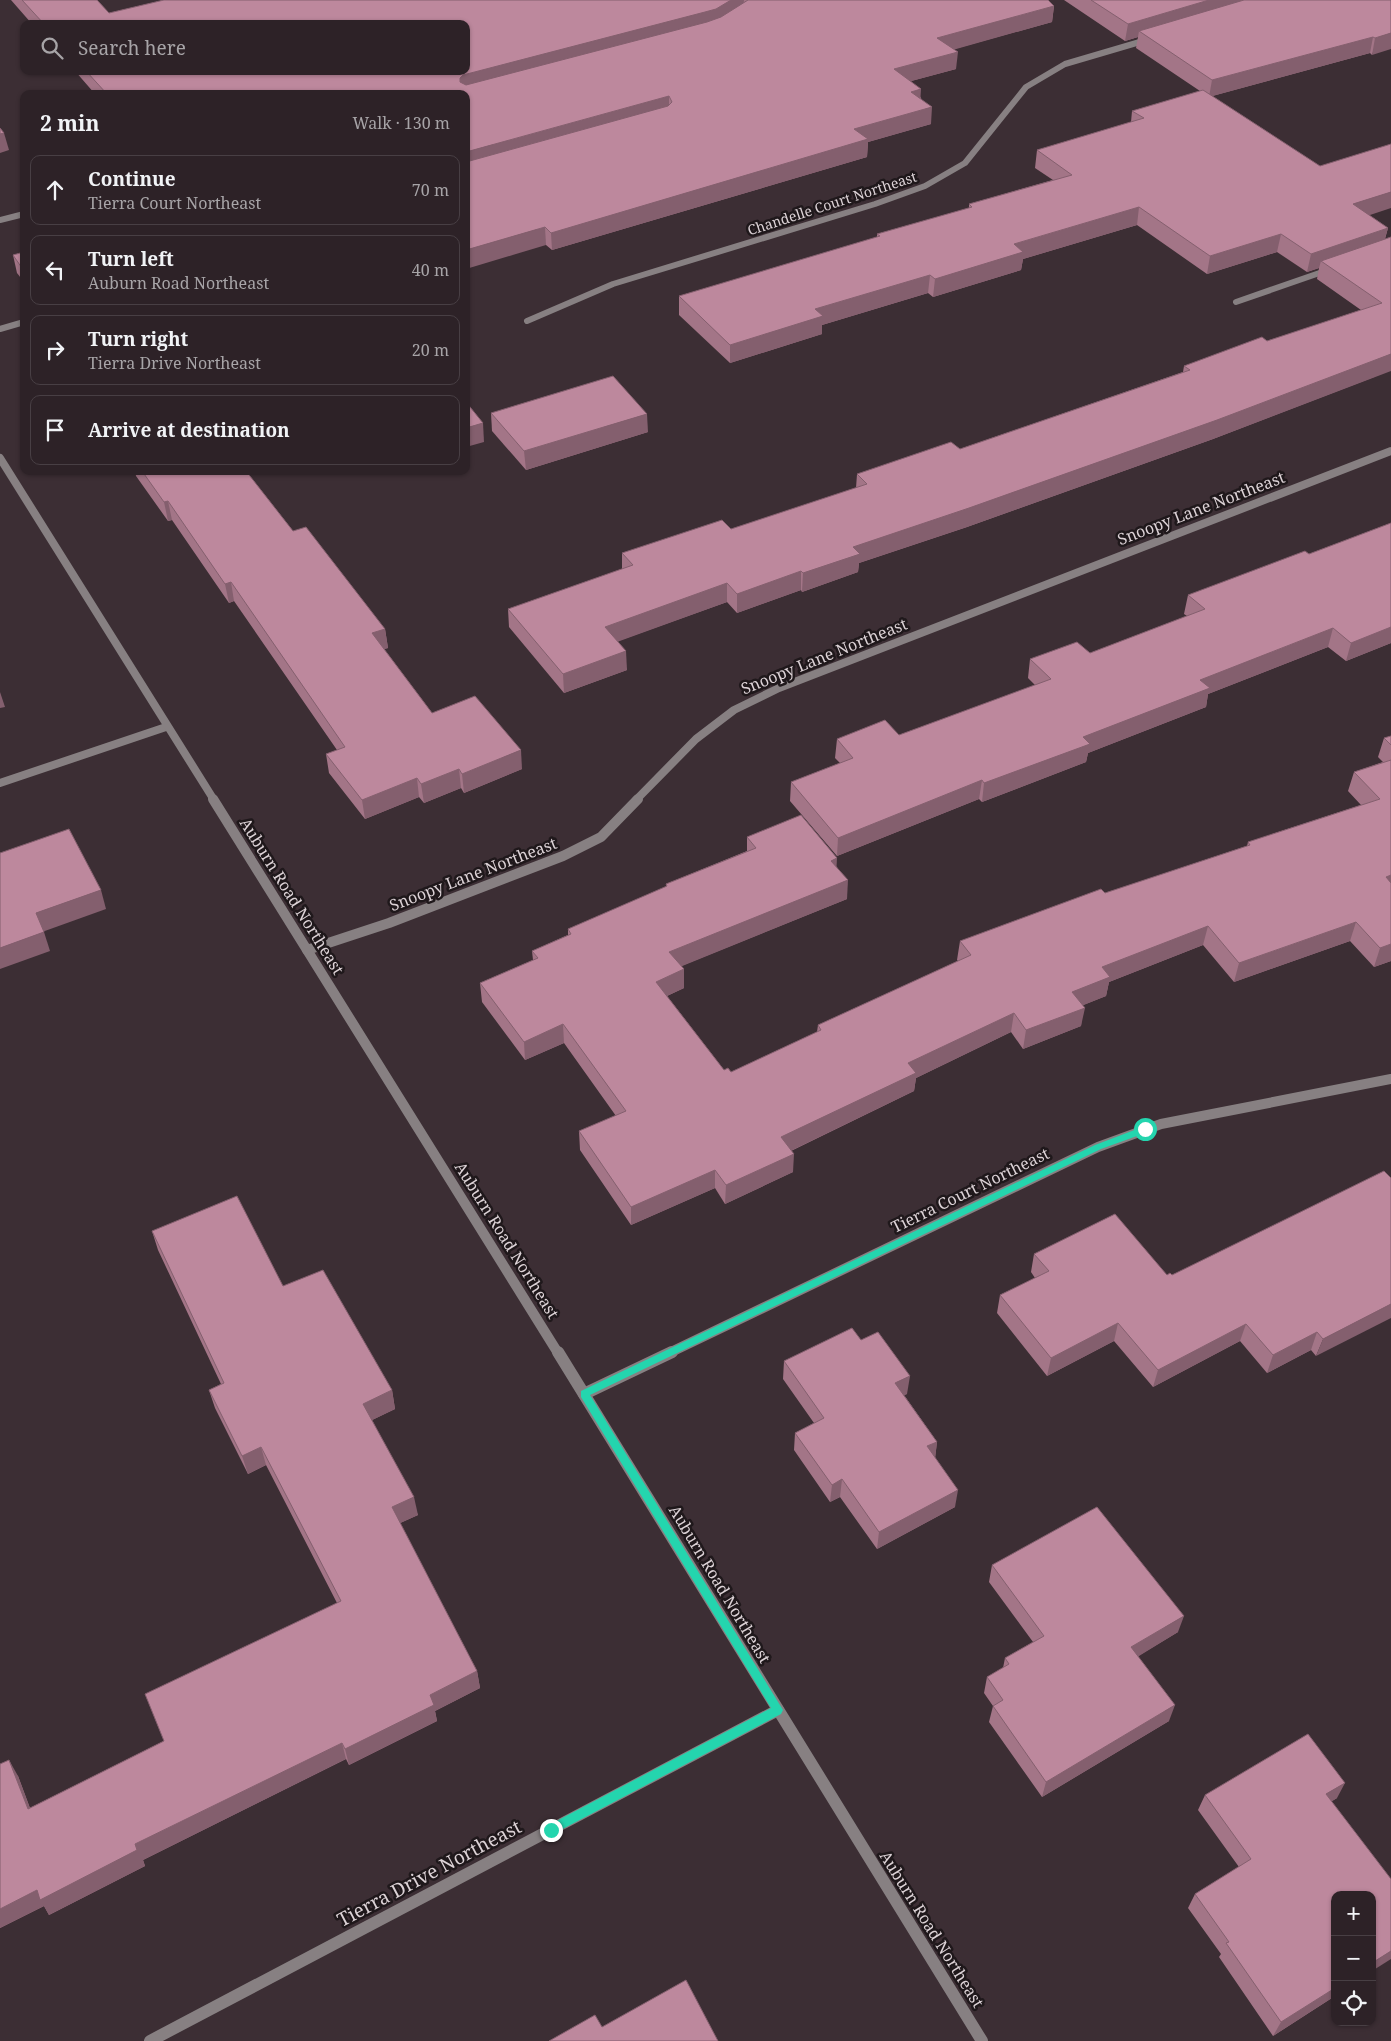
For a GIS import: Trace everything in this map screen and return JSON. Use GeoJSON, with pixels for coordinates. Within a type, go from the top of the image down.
{"type":"FeatureCollection","features":[{"type":"Feature","properties":{"kind":"street","name":"Chandelle Court Northeast"},"geometry":{"type":"LineString","coordinates":[[527,321],[613,284],[875,204],[925,186],[965,164],[1026,87],[1065,64],[1159,36]]}},
{"type":"Feature","properties":{"kind":"street"},"geometry":{"type":"LineString","coordinates":[[0,220],[20,215]]}},
{"type":"Feature","properties":{"kind":"street"},"geometry":{"type":"LineString","coordinates":[[1236,302],[1336,267]]}},
{"type":"Feature","properties":{"kind":"street"},"geometry":{"type":"LineString","coordinates":[[0,329],[20,323]]}},
{"type":"Feature","properties":{"kind":"street","name":"Snoopy Lane Northeast"},"geometry":{"type":"LineString","coordinates":[[307,950],[388,923],[564,856],[601,837],[696,739],[734,710],[779,688],[1391,451]]}},
{"type":"Feature","properties":{"kind":"street","name":"Auburn Road Northeast"},"geometry":{"type":"LineString","coordinates":[[0,458],[166,727],[584,1394],[982,2041]]}},
{"type":"Feature","properties":{"kind":"street"},"geometry":{"type":"LineString","coordinates":[[0,782],[166,727]]}},
{"type":"Feature","properties":{"kind":"street","name":"Tierra Court Northeast"},"geometry":{"type":"LineString","coordinates":[[584,1394],[1098,1147],[1161,1124],[1391,1079]]}},
{"type":"Feature","properties":{"kind":"street","name":"Tierra Drive Northeast"},"geometry":{"type":"LineString","coordinates":[[150,2041],[778,1710]]}},
{"type":"Feature","properties":{"kind":"building"},"geometry":{"type":"Polygon","coordinates":[[[22,0],[97,0],[109,13],[164,0],[731,0],[716,9],[470,73],[470,20],[40,20],[22,0]]]}},
{"type":"Feature","properties":{"kind":"building"},"geometry":{"type":"Polygon","coordinates":[[[748,0],[1048,0],[1054,6],[937,38],[958,52],[894,69],[921,89],[911,92],[932,107],[854,129],[868,139],[551,233],[545,227],[470,249],[470,161],[668,106],[672,102],[669,96],[470,151],[470,90],[103,90],[90,75],[463,75],[460,78],[460,82],[466,85],[707,22],[721,17],[748,0]]]}},
{"type":"Feature","properties":{"kind":"building"},"geometry":{"type":"Polygon","coordinates":[[[1091,0],[1209,0],[1128,24],[1091,0]]]}},
{"type":"Feature","properties":{"kind":"building"},"geometry":{"type":"Polygon","coordinates":[[[1244,0],[1391,0],[1391,33],[1212,80],[1139,31],[1244,0]]]}},
{"type":"Feature","properties":{"kind":"building"},"geometry":{"type":"Polygon","coordinates":[[[1203,90],[1320,166],[1391,144],[1391,192],[1353,204],[1388,228],[1311,254],[1281,234],[1210,256],[1139,207],[1014,244],[1023,252],[935,279],[930,275],[815,309],[823,316],[730,345],[679,296],[880,236],[877,234],[972,207],[969,204],[1072,175],[1037,150],[1144,118],[1132,111],[1203,90]]]}},
{"type":"Feature","properties":{"kind":"building"},"geometry":{"type":"Polygon","coordinates":[[[1391,237],[1391,354],[1217,420],[853,547],[860,554],[803,573],[801,571],[737,594],[727,583],[605,627],[626,651],[563,674],[508,609],[633,565],[622,553],[722,520],[731,529],[867,484],[857,474],[951,442],[960,449],[1190,370],[1184,366],[1262,337],[1267,341],[1382,303],[1321,261],[1391,237]]]}},
{"type":"Feature","properties":{"kind":"building"},"geometry":{"type":"Polygon","coordinates":[[[20,253],[20,265],[13,255],[20,253]]]}},
{"type":"Feature","properties":{"kind":"building"},"geometry":{"type":"Polygon","coordinates":[[[613,376],[647,414],[524,451],[491,413],[613,376]]]}},
{"type":"Feature","properties":{"kind":"building"},"geometry":{"type":"Polygon","coordinates":[[[470,407],[483,423],[470,427],[470,407]]]}},
{"type":"Feature","properties":{"kind":"building"},"geometry":{"type":"Polygon","coordinates":[[[145,475],[249,475],[293,531],[306,527],[385,629],[372,633],[432,713],[475,696],[521,750],[462,774],[459,769],[421,784],[417,778],[362,800],[326,754],[345,747],[231,582],[225,584],[168,501],[164,502],[145,475]]]}},
{"type":"Feature","properties":{"kind":"building"},"geometry":{"type":"Polygon","coordinates":[[[1391,523],[1391,627],[1351,643],[1333,628],[1200,680],[1210,688],[1083,737],[1090,744],[984,783],[982,780],[838,838],[791,782],[853,758],[837,739],[885,720],[899,735],[1051,679],[1030,659],[1077,642],[1090,653],[1205,609],[1188,595],[1305,551],[1309,554],[1391,523]]]}},
{"type":"Feature","properties":{"kind":"building"},"geometry":{"type":"Polygon","coordinates":[[[1391,736],[1391,745],[1384,738],[1391,736]]]}},
{"type":"Feature","properties":{"kind":"building"},"geometry":{"type":"Polygon","coordinates":[[[1391,760],[1391,875],[1386,877],[1391,883],[1391,944],[1380,948],[1356,922],[1239,963],[1208,926],[1102,967],[1110,977],[1072,992],[1085,1008],[1026,1030],[1014,1013],[908,1063],[916,1073],[781,1137],[794,1154],[726,1185],[715,1170],[631,1207],[579,1131],[626,1111],[563,1024],[524,1042],[480,983],[538,958],[532,951],[571,934],[568,929],[667,886],[666,884],[756,848],[747,837],[801,815],[837,858],[831,861],[848,880],[669,952],[684,969],[656,982],[724,1070],[728,1068],[731,1072],[821,1030],[818,1025],[971,955],[960,941],[1101,889],[1105,893],[1250,845],[1248,842],[1380,799],[1354,772],[1391,760]]]}},
{"type":"Feature","properties":{"kind":"building"},"geometry":{"type":"Polygon","coordinates":[[[69,829],[101,890],[36,913],[44,932],[0,948],[0,853],[69,829]]]}},
{"type":"Feature","properties":{"kind":"building"},"geometry":{"type":"Polygon","coordinates":[[[1384,1171],[1391,1178],[1391,1304],[1323,1339],[1317,1332],[1273,1355],[1246,1324],[1158,1370],[1118,1323],[1051,1358],[1000,1295],[1049,1271],[1034,1254],[1115,1214],[1167,1275],[1170,1273],[1172,1275],[1384,1171]]]}},
{"type":"Feature","properties":{"kind":"building"},"geometry":{"type":"Polygon","coordinates":[[[237,1196],[283,1286],[323,1270],[392,1390],[363,1404],[414,1497],[392,1507],[477,1671],[430,1695],[434,1705],[345,1749],[342,1743],[135,1844],[137,1850],[40,1900],[37,1890],[0,1909],[0,1764],[9,1760],[28,1809],[164,1741],[145,1694],[341,1601],[261,1447],[242,1456],[209,1390],[224,1383],[152,1231],[237,1196]]]}},
{"type":"Feature","properties":{"kind":"building"},"geometry":{"type":"Polygon","coordinates":[[[852,1328],[861,1340],[878,1332],[910,1376],[895,1383],[937,1442],[927,1446],[958,1490],[879,1532],[842,1479],[832,1485],[795,1433],[824,1418],[784,1361],[852,1328]]]}},
{"type":"Feature","properties":{"kind":"building"},"geometry":{"type":"Polygon","coordinates":[[[1097,1507],[1184,1616],[1131,1647],[1175,1705],[1046,1782],[993,1706],[1003,1700],[987,1677],[1009,1664],[1005,1658],[1044,1636],[992,1565],[1097,1507]]]}},
{"type":"Feature","properties":{"kind":"building"},"geometry":{"type":"Polygon","coordinates":[[[1308,1734],[1345,1783],[1326,1794],[1391,1879],[1391,1951],[1376,1960],[1376,1891],[1331,1891],[1331,1991],[1281,2022],[1226,1943],[1229,1942],[1195,1894],[1251,1859],[1205,1795],[1308,1734]]]}},
{"type":"Feature","properties":{"kind":"building"},"geometry":{"type":"Polygon","coordinates":[[[686,1980],[718,2041],[549,2041],[595,2015],[602,2027],[686,1980]]]}},
{"type":"Feature","properties":{"kind":"route"},"geometry":{"type":"LineString","coordinates":[[551,1830],[778,1710],[584,1394],[1098,1147],[1145,1129]]}}]}
